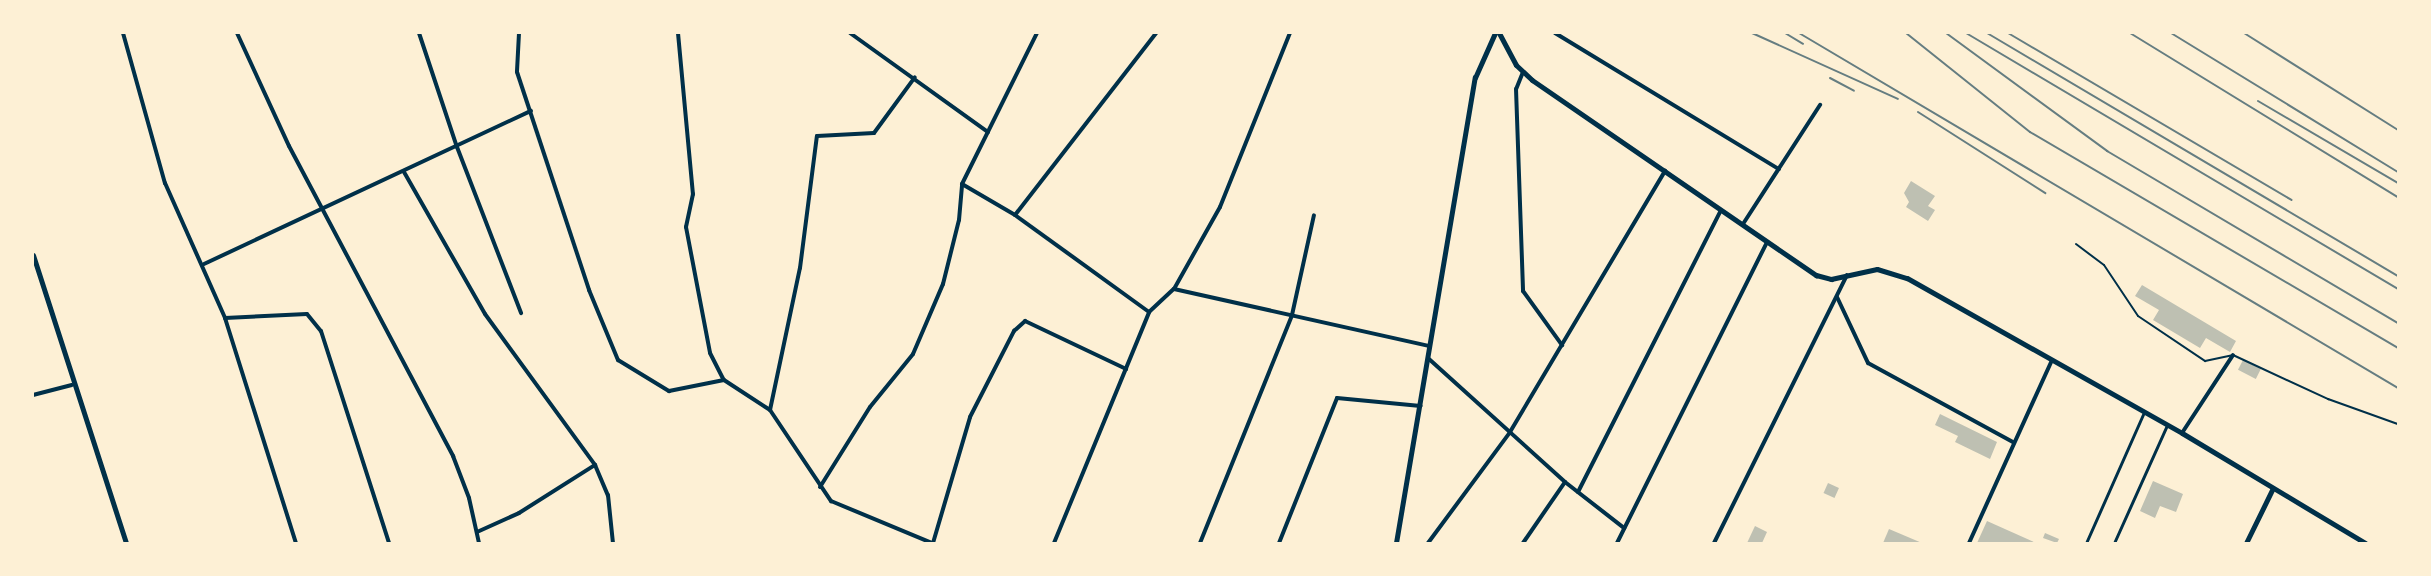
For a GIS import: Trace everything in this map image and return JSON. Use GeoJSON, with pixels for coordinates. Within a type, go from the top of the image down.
{"type":"FeatureCollection","features":[{"type":"Feature","properties":{"kind":"main road"},"geometry":{"type":"LineString","coordinates":[[1497,33],[1523,72],[1816,275],[1831,279],[1877,269],[1907,278],[2182,433],[2364,543]]}},
{"type":"Feature","properties":{"kind":"main road"},"geometry":{"type":"LineString","coordinates":[[34,259],[72,385],[126,543]]}},
{"type":"Feature","properties":{"kind":"main road"},"geometry":{"type":"LineString","coordinates":[[2246,543],[2273,488]]}},
{"type":"Feature","properties":{"kind":"street"},"geometry":{"type":"LineString","coordinates":[[123,33],[165,183],[204,264],[225,318],[296,543]]}},
{"type":"Feature","properties":{"kind":"street"},"geometry":{"type":"LineString","coordinates":[[237,33],[289,146],[325,210],[390,342],[453,456],[470,498],[479,543]]}},
{"type":"Feature","properties":{"kind":"street"},"geometry":{"type":"LineString","coordinates":[[419,33],[457,147],[521,313]]}},
{"type":"Feature","properties":{"kind":"street"},"geometry":{"type":"LineString","coordinates":[[514,33],[517,72],[589,290],[618,360],[669,391],[724,380]]}},
{"type":"Feature","properties":{"kind":"street"},"geometry":{"type":"LineString","coordinates":[[516,39],[519,33]]}},
{"type":"Feature","properties":{"kind":"street"},"geometry":{"type":"LineString","coordinates":[[678,33],[693,194],[686,227],[710,352],[724,380],[770,410],[831,501],[933,543],[970,417],[1014,331],[1025,321],[1126,369]]}},
{"type":"Feature","properties":{"kind":"street"},"geometry":{"type":"LineString","coordinates":[[850,33],[915,77],[988,132]]}},
{"type":"Feature","properties":{"kind":"street"},"geometry":{"type":"LineString","coordinates":[[820,487],[870,407],[913,354],[943,284],[959,220],[962,184],[1037,33]]}},
{"type":"Feature","properties":{"kind":"street"},"geometry":{"type":"LineString","coordinates":[[1015,215],[1156,33]]}},
{"type":"Feature","properties":{"kind":"street"},"geometry":{"type":"LineString","coordinates":[[1054,543],[1149,312],[1174,289],[1220,207],[1290,33]]}},
{"type":"Feature","properties":{"kind":"street"},"geometry":{"type":"LineString","coordinates":[[1396,543],[1475,78],[1497,33]]}},
{"type":"Feature","properties":{"kind":"street"},"geometry":{"type":"LineString","coordinates":[[1555,33],[1779,169]]}},
{"type":"Feature","properties":{"kind":"street"},"geometry":{"type":"LineString","coordinates":[[1523,72],[1516,89],[1523,291],[1562,345]]}},
{"type":"Feature","properties":{"kind":"street"},"geometry":{"type":"LineString","coordinates":[[770,410],[800,268],[817,136],[874,133],[915,77]]}},
{"type":"Feature","properties":{"kind":"street"},"geometry":{"type":"LineString","coordinates":[[1743,224],[1820,105]]}},
{"type":"Feature","properties":{"kind":"street"},"geometry":{"type":"LineString","coordinates":[[204,264],[325,210],[531,111]]}},
{"type":"Feature","properties":{"kind":"street"},"geometry":{"type":"LineString","coordinates":[[1428,543],[1510,432],[1665,171]]}},
{"type":"Feature","properties":{"kind":"street"},"geometry":{"type":"LineString","coordinates":[[404,172],[485,314],[595,465],[608,495],[613,543]]}},
{"type":"Feature","properties":{"kind":"street"},"geometry":{"type":"LineString","coordinates":[[962,184],[1015,215],[1149,312]]}},
{"type":"Feature","properties":{"kind":"street"},"geometry":{"type":"LineString","coordinates":[[1578,492],[1721,210]]}},
{"type":"Feature","properties":{"kind":"street"},"geometry":{"type":"LineString","coordinates":[[1200,543],[1292,315],[1314,215]]}},
{"type":"Feature","properties":{"kind":"street"},"geometry":{"type":"LineString","coordinates":[[1617,543],[1767,242]]}},
{"type":"Feature","properties":{"kind":"street"},"geometry":{"type":"LineString","coordinates":[[1714,543],[1847,275]]}},
{"type":"Feature","properties":{"kind":"street"},"geometry":{"type":"LineString","coordinates":[[1174,289],[1430,345]]}},
{"type":"Feature","properties":{"kind":"street"},"geometry":{"type":"LineString","coordinates":[[1837,296],[1868,363],[2013,442]]}},
{"type":"Feature","properties":{"kind":"street"},"geometry":{"type":"LineString","coordinates":[[225,318],[307,314],[321,330],[389,543]]}},
{"type":"Feature","properties":{"kind":"street"},"geometry":{"type":"LineString","coordinates":[[2182,433],[2233,355]]}},
{"type":"Feature","properties":{"kind":"street"},"geometry":{"type":"LineString","coordinates":[[1429,359],[1565,482],[1624,528]]}},
{"type":"Feature","properties":{"kind":"street"},"geometry":{"type":"LineString","coordinates":[[1970,543],[2013,442],[2052,360]]}},
{"type":"Feature","properties":{"kind":"street"},"geometry":{"type":"LineString","coordinates":[[33,395],[72,385]]}},
{"type":"Feature","properties":{"kind":"street"},"geometry":{"type":"LineString","coordinates":[[1279,543],[1337,398],[1421,406]]}},
{"type":"Feature","properties":{"kind":"street"},"geometry":{"type":"LineString","coordinates":[[2086,543],[2144,411]]}},
{"type":"Feature","properties":{"kind":"street"},"geometry":{"type":"LineString","coordinates":[[2114,543],[2167,425]]}},
{"type":"Feature","properties":{"kind":"street"},"geometry":{"type":"LineString","coordinates":[[477,532],[519,513],[595,465]]}},
{"type":"Feature","properties":{"kind":"street"},"geometry":{"type":"LineString","coordinates":[[1523,543],[1565,482]]}},
{"type":"Feature","properties":{"kind":"lane"},"geometry":{"type":"LineString","coordinates":[[2076,244],[2104,265],[2138,316],[2205,361],[2233,355],[2328,399],[2398,424]]}},
{"type":"Feature","properties":{"kind":"building"},"geometry":{"type":"Polygon","coordinates":[[[1911,181],[1935,196],[1928,206],[1935,210],[1928,221],[1906,207],[1909,202],[1904,193],[1911,181]]]}},
{"type":"Feature","properties":{"kind":"building"},"geometry":{"type":"Polygon","coordinates":[[[2142,285],[2236,341],[2230,352],[2206,338],[2200,348],[2153,320],[2159,310],[2135,296],[2142,285]]]}},
{"type":"Feature","properties":{"kind":"building"},"geometry":{"type":"Polygon","coordinates":[[[2243,360],[2261,369],[2256,379],[2238,370],[2243,360]]]}},
{"type":"Feature","properties":{"kind":"building"},"geometry":{"type":"Polygon","coordinates":[[[1940,414],[1997,442],[1990,459],[1955,442],[1958,436],[1935,425],[1940,414]]]}},
{"type":"Feature","properties":{"kind":"building"},"geometry":{"type":"Polygon","coordinates":[[[2153,481],[2183,494],[2176,512],[2160,506],[2155,518],[2140,511],[2153,481]]]}},
{"type":"Feature","properties":{"kind":"building"},"geometry":{"type":"Polygon","coordinates":[[[1828,483],[1839,488],[1834,498],[1824,493],[1828,483]]]}},
{"type":"Feature","properties":{"kind":"building"},"geometry":{"type":"Polygon","coordinates":[[[1987,521],[2036,543],[1977,543],[1987,521]]]}},
{"type":"Feature","properties":{"kind":"building"},"geometry":{"type":"Polygon","coordinates":[[[1755,526],[1767,532],[1762,543],[1747,543],[1755,526]]]}},
{"type":"Feature","properties":{"kind":"building"},"geometry":{"type":"Polygon","coordinates":[[[1889,529],[1922,543],[1883,543],[1889,529]]]}},
{"type":"Feature","properties":{"kind":"building"},"geometry":{"type":"Polygon","coordinates":[[[2045,533],[2059,539],[2057,543],[2043,538],[2045,533]]]}},
{"type":"Feature","properties":{"kind":"railway"},"geometry":{"type":"LineString","coordinates":[[1752,33],[1898,99]]}},
{"type":"Feature","properties":{"kind":"railway"},"geometry":{"type":"LineString","coordinates":[[1785,33],[1803,44]]}},
{"type":"Feature","properties":{"kind":"railway"},"geometry":{"type":"LineString","coordinates":[[1799,33],[2398,388]]}},
{"type":"Feature","properties":{"kind":"railway"},"geometry":{"type":"LineString","coordinates":[[1906,33],[2030,132],[2398,348]]}},
{"type":"Feature","properties":{"kind":"railway"},"geometry":{"type":"LineString","coordinates":[[1946,33],[2107,151],[2398,323]]}},
{"type":"Feature","properties":{"kind":"railway"},"geometry":{"type":"LineString","coordinates":[[1966,33],[2398,289]]}},
{"type":"Feature","properties":{"kind":"railway"},"geometry":{"type":"LineString","coordinates":[[1987,33],[2398,276]]}},
{"type":"Feature","properties":{"kind":"railway"},"geometry":{"type":"LineString","coordinates":[[2008,33],[2292,200]]}},
{"type":"Feature","properties":{"kind":"railway"},"geometry":{"type":"LineString","coordinates":[[2130,33],[2398,197]]}},
{"type":"Feature","properties":{"kind":"railway"},"geometry":{"type":"LineString","coordinates":[[2171,33],[2398,172]]}},
{"type":"Feature","properties":{"kind":"railway"},"geometry":{"type":"LineString","coordinates":[[2244,33],[2398,130]]}},
{"type":"Feature","properties":{"kind":"railway"},"geometry":{"type":"LineString","coordinates":[[1830,78],[1854,91]]}},
{"type":"Feature","properties":{"kind":"railway"},"geometry":{"type":"LineString","coordinates":[[2258,101],[2398,183]]}},
{"type":"Feature","properties":{"kind":"railway"},"geometry":{"type":"LineString","coordinates":[[1918,112],[2045,193]]}}]}
